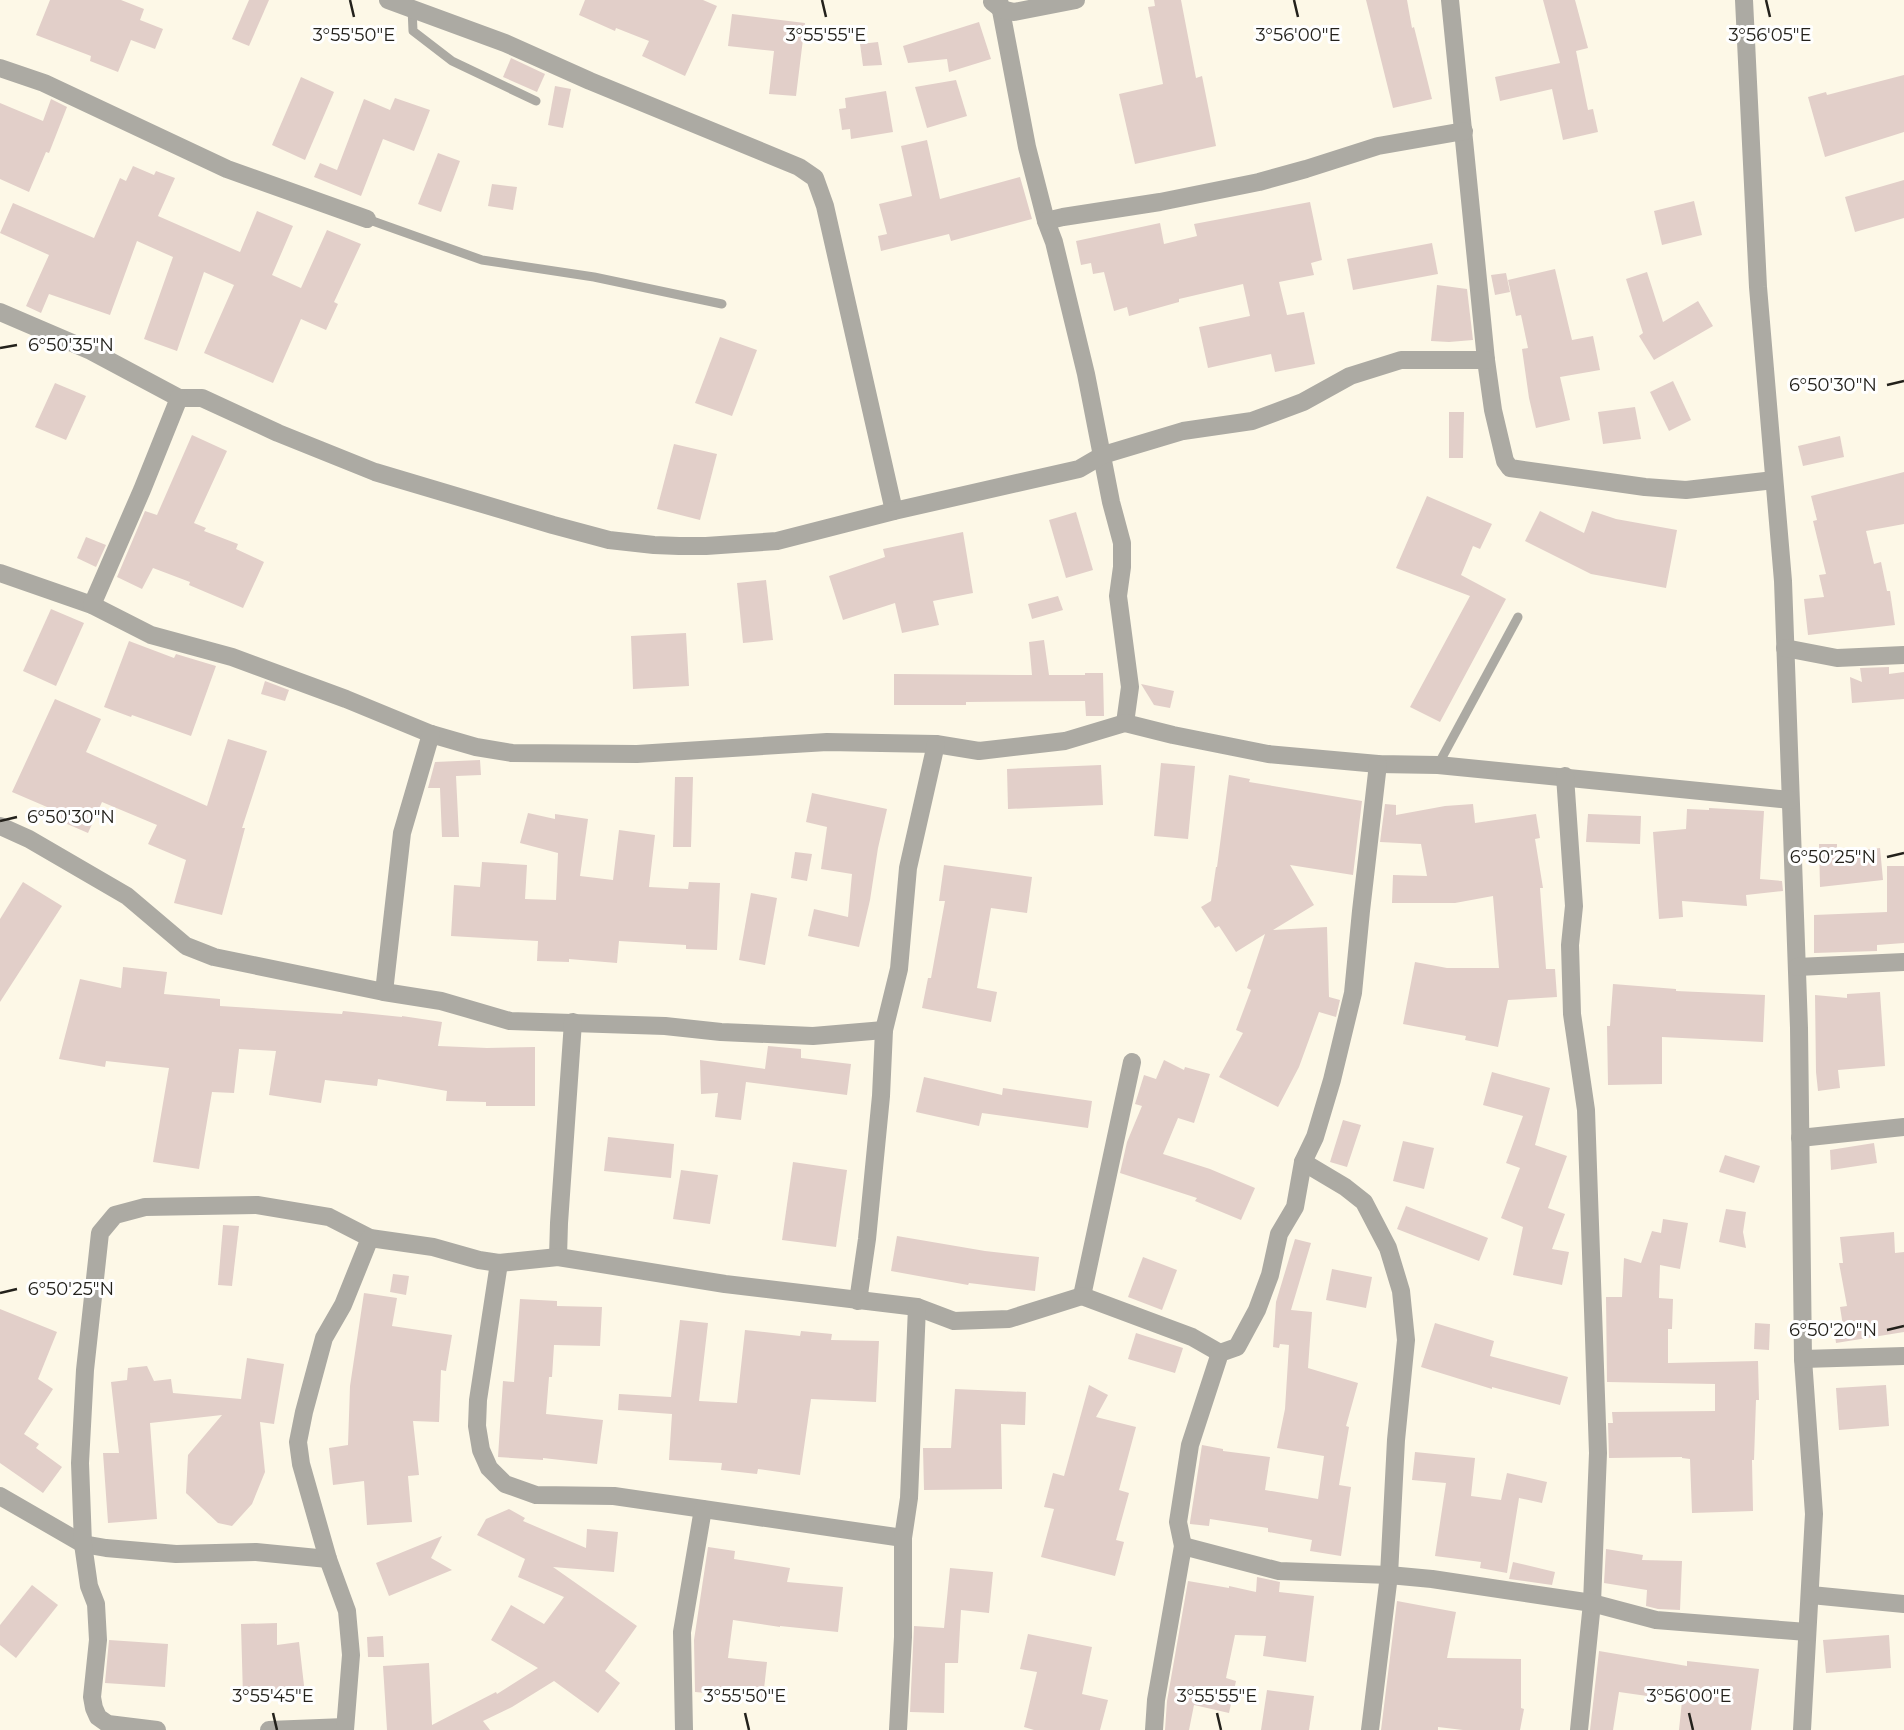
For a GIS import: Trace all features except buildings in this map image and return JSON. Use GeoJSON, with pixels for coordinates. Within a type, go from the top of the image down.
{"type":"FeatureCollection","features":[{"type":"Feature","properties":{"kind":"street"},"geometry":{"type":"LineString","coordinates":[[388,0],[505,43],[799,167],[815,178],[825,206],[894,511]]}},
{"type":"Feature","properties":{"kind":"street"},"geometry":{"type":"LineString","coordinates":[[997,3],[1014,12],[1076,0]]}},
{"type":"Feature","properties":{"kind":"street"},"geometry":{"type":"LineString","coordinates":[[1450,0],[1486,360],[1493,410],[1505,461],[1510,468],[1645,487],[1686,490],[1774,480]]}},
{"type":"Feature","properties":{"kind":"street"},"geometry":{"type":"LineString","coordinates":[[1744,0],[1758,287],[1783,581],[1797,967],[1803,1359],[1814,1514],[1802,1730]]}},
{"type":"Feature","properties":{"kind":"street"},"geometry":{"type":"LineString","coordinates":[[997,3],[1027,147],[1070,308],[1122,543],[1118,596],[1130,687],[1125,723]]}},
{"type":"Feature","properties":{"kind":"street"},"geometry":{"type":"LineString","coordinates":[[0,68],[44,83],[227,169],[367,219]]}},
{"type":"Feature","properties":{"kind":"street"},"geometry":{"type":"LineString","coordinates":[[1046,221],[1259,182],[1306,170],[1378,146],[1464,131]]}},
{"type":"Feature","properties":{"kind":"street"},"geometry":{"type":"LineString","coordinates":[[0,312],[91,351],[179,398],[202,398],[278,433],[375,472],[609,540],[654,545],[706,546],[776,541],[1079,469],[1103,455],[1183,432],[1252,421],[1304,402],[1350,376],[1401,359],[1486,360]]}},
{"type":"Feature","properties":{"kind":"street"},"geometry":{"type":"LineString","coordinates":[[92,605],[179,398]]}},
{"type":"Feature","properties":{"kind":"street"},"geometry":{"type":"LineString","coordinates":[[0,573],[92,605],[151,635],[232,657],[431,734],[476,747],[512,753],[637,754],[827,742],[936,744],[978,751],[1065,741],[1125,723],[1268,754],[1565,776],[1790,800]]}},
{"type":"Feature","properties":{"kind":"street"},"geometry":{"type":"LineString","coordinates":[[1785,648],[1836,658],[1904,655]]}},
{"type":"Feature","properties":{"kind":"street"},"geometry":{"type":"LineString","coordinates":[[384,992],[402,833],[431,734]]}},
{"type":"Feature","properties":{"kind":"street"},"geometry":{"type":"LineString","coordinates":[[858,1301],[881,1096],[884,1030],[899,969],[908,868],[936,744]]}},
{"type":"Feature","properties":{"kind":"street"},"geometry":{"type":"LineString","coordinates":[[157,1730],[98,1723],[92,1697],[98,1640],[96,1604],[89,1586],[83,1544],[80,1464],[85,1370],[100,1233],[115,1215],[145,1207],[257,1205],[329,1217],[370,1238],[433,1247],[479,1260],[499,1263],[558,1257],[725,1284],[916,1307],[954,1321],[1009,1319],[1082,1296],[1192,1337],[1220,1353],[1237,1347],[1257,1310],[1270,1275],[1279,1234],[1295,1208],[1303,1162],[1318,1126],[1353,993],[1378,764]]}},
{"type":"Feature","properties":{"kind":"street"},"geometry":{"type":"LineString","coordinates":[[1565,776],[1574,906],[1570,945],[1572,1014],[1586,1110],[1598,1453],[1592,1603],[1579,1730]]}},
{"type":"Feature","properties":{"kind":"street"},"geometry":{"type":"LineString","coordinates":[[0,826],[29,839],[128,896],[186,946],[214,957],[441,1001],[510,1021],[665,1026],[721,1032],[813,1036],[884,1030]]}},
{"type":"Feature","properties":{"kind":"street"},"geometry":{"type":"LineString","coordinates":[[1797,967],[1904,962]]}},
{"type":"Feature","properties":{"kind":"street"},"geometry":{"type":"LineString","coordinates":[[558,1257],[573,1023]]}},
{"type":"Feature","properties":{"kind":"street"},"geometry":{"type":"LineString","coordinates":[[1082,1296],[1132,1062]]}},
{"type":"Feature","properties":{"kind":"street"},"geometry":{"type":"LineString","coordinates":[[1800,1138],[1904,1127]]}},
{"type":"Feature","properties":{"kind":"street"},"geometry":{"type":"LineString","coordinates":[[1303,1162],[1345,1187],[1363,1202],[1388,1248],[1401,1291],[1406,1340],[1396,1440],[1389,1575],[1370,1730]]}},
{"type":"Feature","properties":{"kind":"street"},"geometry":{"type":"LineString","coordinates":[[269,1730],[345,1729],[351,1656],[347,1611],[328,1559],[301,1464],[298,1442],[324,1338],[343,1305],[370,1238]]}},
{"type":"Feature","properties":{"kind":"street"},"geometry":{"type":"LineString","coordinates":[[499,1263],[477,1426],[481,1450],[489,1468],[505,1483],[536,1495],[614,1496],[903,1538]]}},
{"type":"Feature","properties":{"kind":"street"},"geometry":{"type":"LineString","coordinates":[[898,1730],[903,1637],[903,1538],[909,1498],[916,1307]]}},
{"type":"Feature","properties":{"kind":"street"},"geometry":{"type":"LineString","coordinates":[[1154,1730],[1156,1700],[1182,1546],[1178,1521],[1190,1445],[1220,1353]]}},
{"type":"Feature","properties":{"kind":"street"},"geometry":{"type":"LineString","coordinates":[[1803,1359],[1904,1356]]}},
{"type":"Feature","properties":{"kind":"street"},"geometry":{"type":"LineString","coordinates":[[0,1496],[83,1544],[176,1554],[256,1552],[328,1559]]}},
{"type":"Feature","properties":{"kind":"street"},"geometry":{"type":"LineString","coordinates":[[684,1730],[682,1632],[703,1509]]}},
{"type":"Feature","properties":{"kind":"street"},"geometry":{"type":"LineString","coordinates":[[1182,1546],[1279,1570],[1432,1579],[1592,1603],[1656,1620],[1807,1632]]}},
{"type":"Feature","properties":{"kind":"street"},"geometry":{"type":"LineString","coordinates":[[1811,1595],[1904,1604]]}},
{"type":"Feature","properties":{"kind":"lane"},"geometry":{"type":"LineString","coordinates":[[412,8],[413,31],[452,61],[536,101]]}},
{"type":"Feature","properties":{"kind":"lane"},"geometry":{"type":"LineString","coordinates":[[367,219],[482,260],[594,278],[722,304]]}},
{"type":"Feature","properties":{"kind":"lane"},"geometry":{"type":"LineString","coordinates":[[1438,765],[1518,617]]}}]}
